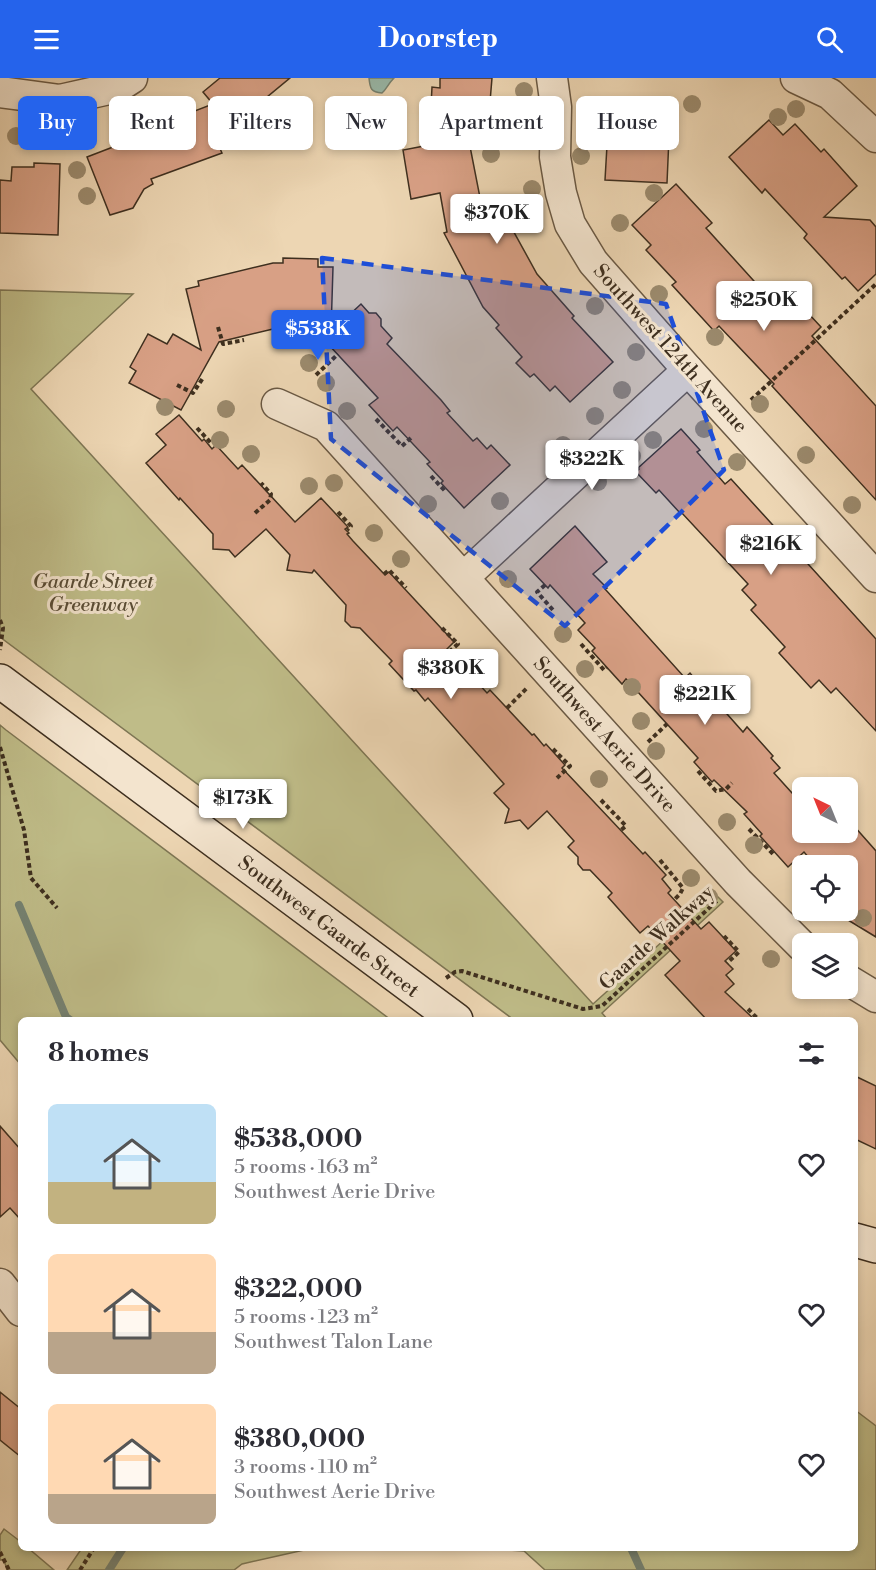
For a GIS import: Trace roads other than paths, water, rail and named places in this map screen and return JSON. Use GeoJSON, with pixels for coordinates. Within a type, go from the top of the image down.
{"type":"FeatureCollection","features":[{"type":"Feature","properties":{"kind":"main road","name":"Southwest Gaarde Street"},"geometry":{"type":"LineString","coordinates":[[0,681],[452,1017]]}},
{"type":"Feature","properties":{"kind":"main road"},"geometry":{"type":"LineString","coordinates":[[858,1241],[876,1246]]}},
{"type":"Feature","properties":{"kind":"street"},"geometry":{"type":"LineString","coordinates":[[0,92],[60,100],[118,87],[132,78]]}},
{"type":"Feature","properties":{"kind":"street"},"geometry":{"type":"LineString","coordinates":[[796,78],[830,94],[876,137]]}},
{"type":"Feature","properties":{"kind":"street","name":"Southwest 124th Avenue"},"geometry":{"type":"LineString","coordinates":[[558,79],[555,158],[561,193],[570,224],[593,262],[876,577]]}},
{"type":"Feature","properties":{"kind":"street"},"geometry":{"type":"LineString","coordinates":[[464,577],[688,370]]}},
{"type":"Feature","properties":{"kind":"street","name":"Southwest Aerie Drive"},"geometry":{"type":"LineString","coordinates":[[277,404],[326,426],[738,882],[792,936]]}},
{"type":"Feature","properties":{"kind":"street"},"geometry":{"type":"LineString","coordinates":[[858,986],[876,997]]}},
{"type":"Feature","properties":{"kind":"street"},"geometry":{"type":"LineString","coordinates":[[0,1284],[18,1307]]}},
{"type":"Feature","properties":{"kind":"waterway"},"geometry":{"type":"LineString","coordinates":[[19,905],[66,1017]]}},
{"type":"Feature","properties":{"kind":"waterway"},"geometry":{"type":"LineString","coordinates":[[109,1570],[121,1551]]}},
{"type":"Feature","properties":{"kind":"waterway"},"geometry":{"type":"LineString","coordinates":[[632,1551],[641,1570]]}},
{"type":"Feature","properties":{"kind":"park label","name":"Gaarde Street Greenway"},"geometry":{"type":"Point","coordinates":[93,592]}}]}
